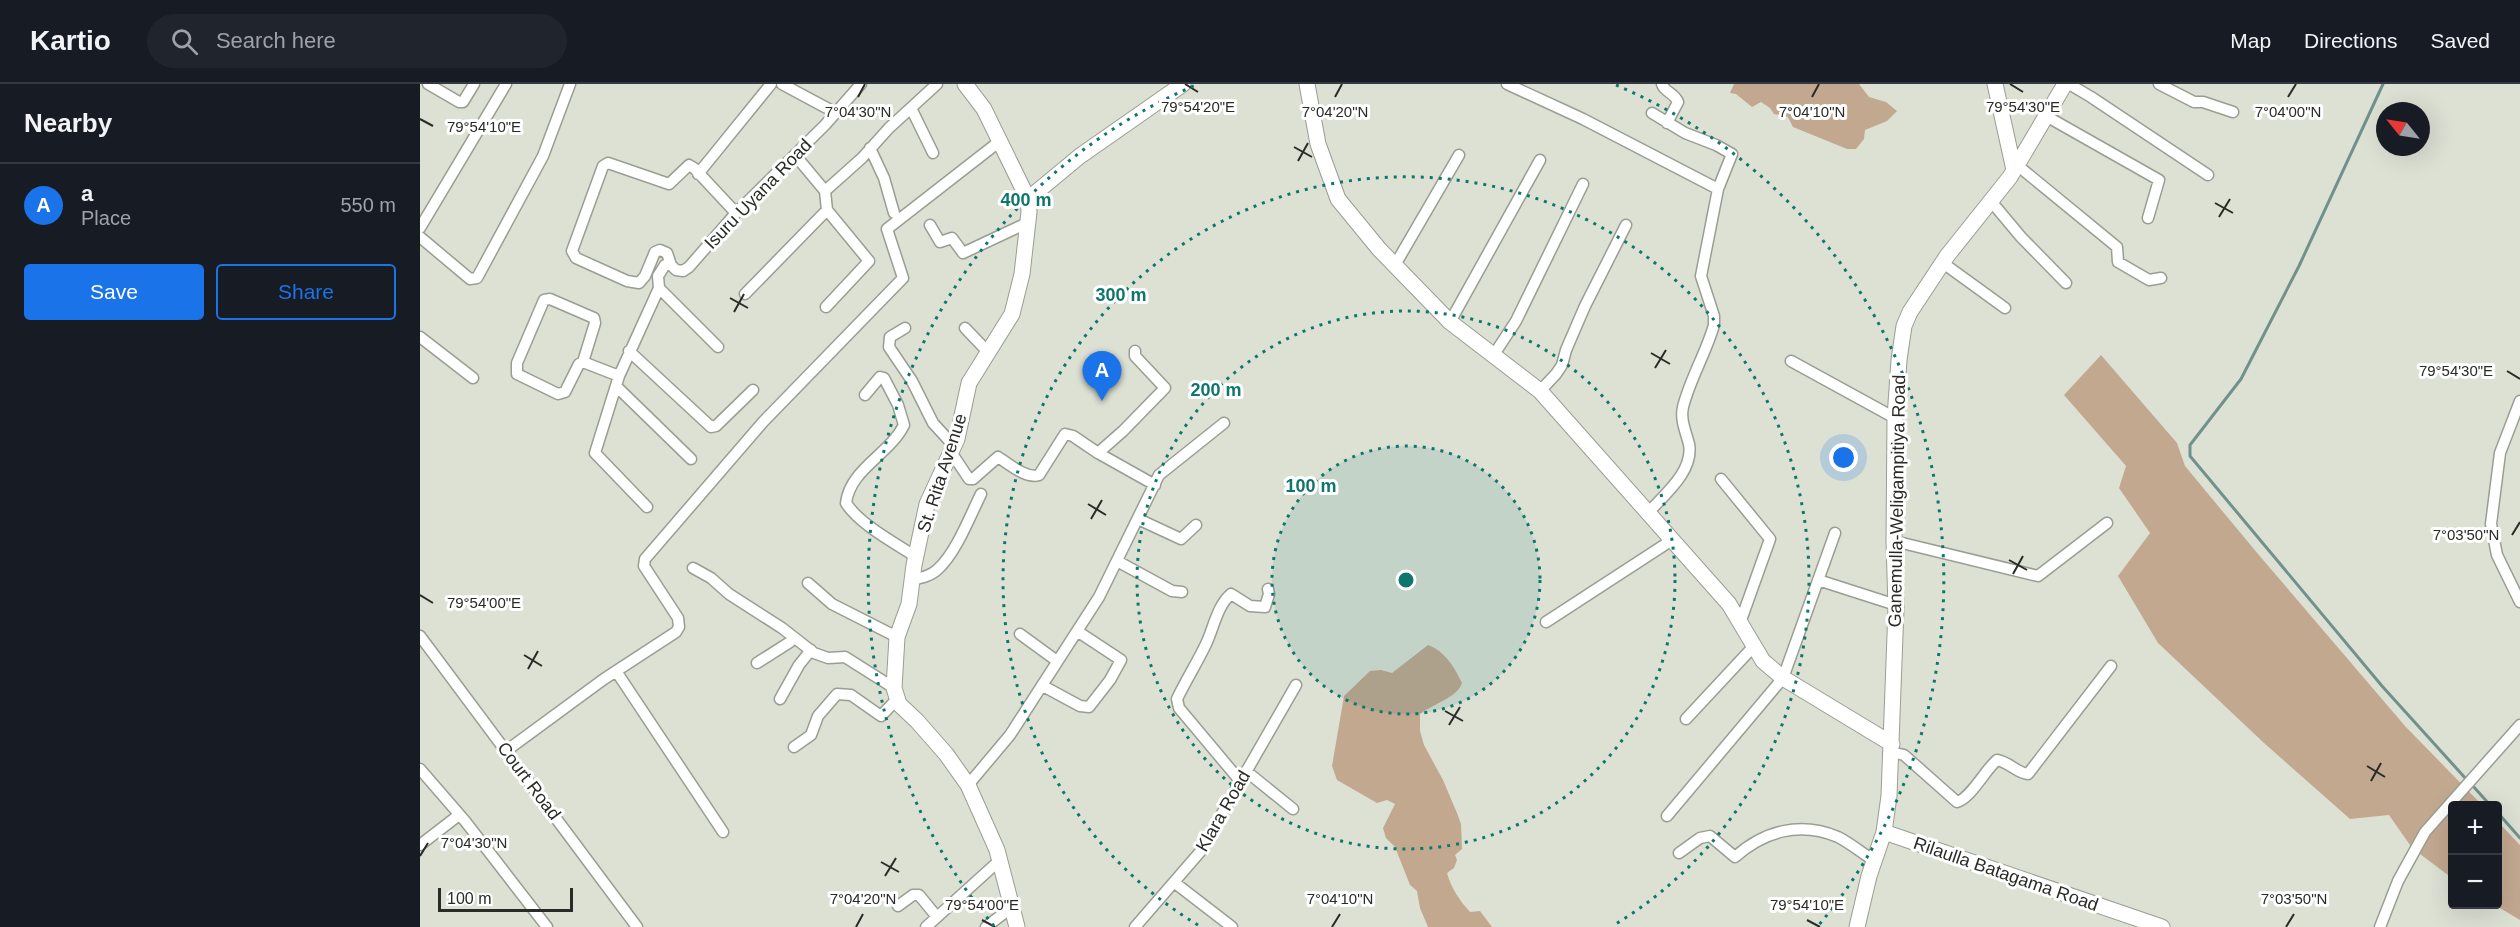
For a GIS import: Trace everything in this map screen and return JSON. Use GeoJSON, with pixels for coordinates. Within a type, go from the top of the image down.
{"type":"FeatureCollection","features":[{"type":"Feature","properties":{"kind":"street"},"geometry":{"type":"LineString","coordinates":[[428,84],[459,102],[463,102],[474,84]]}},
{"type":"Feature","properties":{"kind":"street"},"geometry":{"type":"LineString","coordinates":[[420,228],[506,84]]}},
{"type":"Feature","properties":{"kind":"street"},"geometry":{"type":"LineString","coordinates":[[420,237],[470,279],[477,278],[543,156],[570,84]]}},
{"type":"Feature","properties":{"kind":"street"},"geometry":{"type":"LineString","coordinates":[[698,174],[771,84]]}},
{"type":"Feature","properties":{"kind":"street"},"geometry":{"type":"LineString","coordinates":[[782,84],[836,113]]}},
{"type":"Feature","properties":{"kind":"street","name":"Isuru Uyana Road"},"geometry":{"type":"LineString","coordinates":[[674,267],[683,271],[694,262],[736,213],[836,113],[861,84]]}},
{"type":"Feature","properties":{"kind":"street"},"geometry":{"type":"LineString","coordinates":[[825,191],[938,84]]}},
{"type":"Feature","properties":{"kind":"street","name":"St. Rita Avenue"},"geometry":{"type":"LineString","coordinates":[[896,694],[897,637],[909,604],[927,504],[952,449],[969,383],[1012,314],[1022,274],[1028,223],[1028,199],[984,109],[965,84]]}},
{"type":"Feature","properties":{"kind":"street"},"geometry":{"type":"LineString","coordinates":[[1028,199],[1080,156],[1182,84]]}},
{"type":"Feature","properties":{"kind":"street"},"geometry":{"type":"LineString","coordinates":[[1307,84],[1318,144],[1338,199],[1379,249],[1450,322],[1540,391],[1729,604],[1763,661],[1784,678],[1904,755],[1957,802],[1964,800],[1987,768],[1997,760],[2007,762],[2021,773],[2028,774],[2111,666]]}},
{"type":"Feature","properties":{"kind":"street"},"geometry":{"type":"LineString","coordinates":[[1508,84],[1583,119],[1718,189]]}},
{"type":"Feature","properties":{"kind":"street"},"geometry":{"type":"LineString","coordinates":[[1662,84],[1663,88],[1676,97],[1678,102],[1667,123]]}},
{"type":"Feature","properties":{"kind":"street"},"geometry":{"type":"LineString","coordinates":[[1995,84],[2016,167],[2116,247],[2118,262],[2149,280],[2161,278]]}},
{"type":"Feature","properties":{"kind":"street"},"geometry":{"type":"LineString","coordinates":[[2067,84],[2091,97],[2208,175]]}},
{"type":"Feature","properties":{"kind":"street","name":"Ganemulla-Weligampitiya Road"},"geometry":{"type":"LineString","coordinates":[[1857,927],[1873,860],[1884,832],[1891,748],[1896,605],[1895,418],[1904,326],[1910,312],[1943,263],[2016,167],[2067,84]]}},
{"type":"Feature","properties":{"kind":"street"},"geometry":{"type":"LineString","coordinates":[[2159,84],[2194,102],[2203,102],[2233,112]]}},
{"type":"Feature","properties":{"kind":"street"},"geometry":{"type":"LineString","coordinates":[[911,108],[933,153]]}},
{"type":"Feature","properties":{"kind":"street"},"geometry":{"type":"LineString","coordinates":[[1648,513],[1678,480],[1689,457],[1682,413],[1690,384],[1714,325],[1714,316],[1701,276],[1718,189],[1732,154],[1667,123],[1652,113]]}},
{"type":"Feature","properties":{"kind":"street"},"geometry":{"type":"LineString","coordinates":[[2046,116],[2159,180],[2148,218]]}},
{"type":"Feature","properties":{"kind":"street"},"geometry":{"type":"LineString","coordinates":[[506,751],[616,671],[676,632],[679,627],[678,618],[644,566],[645,559],[763,422],[903,278],[887,229],[1000,141]]}},
{"type":"Feature","properties":{"kind":"street"},"geometry":{"type":"LineString","coordinates":[[870,148],[884,178],[894,213]]}},
{"type":"Feature","properties":{"kind":"street"},"geometry":{"type":"LineString","coordinates":[[795,155],[825,191],[827,210],[869,261],[826,307]]}},
{"type":"Feature","properties":{"kind":"street"},"geometry":{"type":"LineString","coordinates":[[1395,265],[1459,155]]}},
{"type":"Feature","properties":{"kind":"street"},"geometry":{"type":"LineString","coordinates":[[1450,322],[1540,160]]}},
{"type":"Feature","properties":{"kind":"street"},"geometry":{"type":"LineString","coordinates":[[674,267],[668,253],[660,250],[655,252],[645,276],[639,283],[576,258],[572,251],[603,166],[608,163],[669,184],[688,165],[694,168],[736,213]]}},
{"type":"Feature","properties":{"kind":"street"},"geometry":{"type":"LineString","coordinates":[[1493,356],[1516,321],[1583,184]]}},
{"type":"Feature","properties":{"kind":"street"},"geometry":{"type":"LineString","coordinates":[[1990,200],[2021,237],[2066,283]]}},
{"type":"Feature","properties":{"kind":"street"},"geometry":{"type":"LineString","coordinates":[[745,294],[827,210]]}},
{"type":"Feature","properties":{"kind":"street"},"geometry":{"type":"LineString","coordinates":[[930,225],[939,242],[952,238],[963,253],[1028,223]]}},
{"type":"Feature","properties":{"kind":"street"},"geometry":{"type":"LineString","coordinates":[[1540,391],[1556,375],[1562,365],[1585,306],[1626,225]]}},
{"type":"Feature","properties":{"kind":"street"},"geometry":{"type":"LineString","coordinates":[[1943,263],[2005,308]]}},
{"type":"Feature","properties":{"kind":"street"},"geometry":{"type":"LineString","coordinates":[[647,507],[595,453],[629,351],[659,288],[661,270],[665,265],[674,267]]}},
{"type":"Feature","properties":{"kind":"street"},"geometry":{"type":"LineString","coordinates":[[659,288],[718,347]]}},
{"type":"Feature","properties":{"kind":"street"},"geometry":{"type":"LineString","coordinates":[[584,362],[595,323],[594,318],[550,299],[544,300],[517,363],[517,374],[558,394],[565,392],[579,363],[584,362],[618,381],[691,459]]}},
{"type":"Feature","properties":{"kind":"street"},"geometry":{"type":"LineString","coordinates":[[905,328],[890,338],[889,347],[912,381],[933,423],[952,449],[969,479],[973,479],[998,457],[1026,475],[1034,477],[1039,475],[1065,434],[1073,436],[1155,485]]}},
{"type":"Feature","properties":{"kind":"street"},"geometry":{"type":"LineString","coordinates":[[965,328],[987,352]]}},
{"type":"Feature","properties":{"kind":"street"},"geometry":{"type":"LineString","coordinates":[[420,337],[473,378]]}},
{"type":"Feature","properties":{"kind":"street"},"geometry":{"type":"LineString","coordinates":[[629,351],[711,427],[716,426],[753,390]]}},
{"type":"Feature","properties":{"kind":"street"},"geometry":{"type":"LineString","coordinates":[[1098,453],[1165,388],[1135,356],[1134,351]]}},
{"type":"Feature","properties":{"kind":"street"},"geometry":{"type":"LineString","coordinates":[[1791,361],[1895,418]]}},
{"type":"Feature","properties":{"kind":"street"},"geometry":{"type":"LineString","coordinates":[[865,395],[871,385],[880,377],[884,378],[898,405],[904,426],[888,447],[854,481],[846,503],[851,512],[916,557]]}},
{"type":"Feature","properties":{"kind":"street"},"geometry":{"type":"LineString","coordinates":[[2520,401],[2500,453],[2491,524],[2497,555],[2520,602]]}},
{"type":"Feature","properties":{"kind":"street"},"geometry":{"type":"LineString","coordinates":[[968,785],[1010,735],[1099,597],[1159,475],[1224,423]]}},
{"type":"Feature","properties":{"kind":"street"},"geometry":{"type":"LineString","coordinates":[[1721,479],[1770,539],[1740,623]]}},
{"type":"Feature","properties":{"kind":"street"},"geometry":{"type":"LineString","coordinates":[[912,580],[925,577],[938,569],[949,555],[981,494]]}},
{"type":"Feature","properties":{"kind":"street"},"geometry":{"type":"LineString","coordinates":[[1138,519],[1181,540],[1196,525]]}},
{"type":"Feature","properties":{"kind":"street"},"geometry":{"type":"LineString","coordinates":[[1894,541],[2038,576],[2107,523]]}},
{"type":"Feature","properties":{"kind":"street"},"geometry":{"type":"LineString","coordinates":[[1667,816],[1784,678],[1835,533]]}},
{"type":"Feature","properties":{"kind":"street"},"geometry":{"type":"LineString","coordinates":[[1546,622],[1672,540]]}},
{"type":"Feature","properties":{"kind":"street"},"geometry":{"type":"LineString","coordinates":[[1117,561],[1172,591],[1182,592]]}},
{"type":"Feature","properties":{"kind":"street"},"geometry":{"type":"LineString","coordinates":[[693,568],[711,578],[747,607],[811,651],[828,658],[845,657],[896,694],[946,754],[968,785],[1000,860],[1017,927]]}},
{"type":"Feature","properties":{"kind":"street"},"geometry":{"type":"LineString","coordinates":[[1818,580],[1896,605]]}},
{"type":"Feature","properties":{"kind":"street"},"geometry":{"type":"LineString","coordinates":[[808,583],[832,604],[897,637]]}},
{"type":"Feature","properties":{"kind":"street"},"geometry":{"type":"LineString","coordinates":[[1241,782],[1179,708],[1177,699],[1208,640],[1220,606],[1231,594],[1250,606],[1265,607],[1268,590]]}},
{"type":"Feature","properties":{"kind":"street"},"geometry":{"type":"LineString","coordinates":[[1043,686],[1080,706],[1089,707],[1110,680],[1121,660],[1077,631]]}},
{"type":"Feature","properties":{"kind":"street"},"geometry":{"type":"LineString","coordinates":[[1020,634],[1057,661]]}},
{"type":"Feature","properties":{"kind":"street","name":"Court Road"},"geometry":{"type":"LineString","coordinates":[[420,636],[637,927]]}},
{"type":"Feature","properties":{"kind":"street"},"geometry":{"type":"LineString","coordinates":[[757,663],[790,642],[793,637]]}},
{"type":"Feature","properties":{"kind":"street"},"geometry":{"type":"LineString","coordinates":[[1686,719],[1754,646]]}},
{"type":"Feature","properties":{"kind":"street"},"geometry":{"type":"LineString","coordinates":[[780,699],[799,665],[811,651]]}},
{"type":"Feature","properties":{"kind":"street"},"geometry":{"type":"LineString","coordinates":[[616,671],[723,832]]}},
{"type":"Feature","properties":{"kind":"street","name":"Klara Road"},"geometry":{"type":"LineString","coordinates":[[1135,927],[1200,852],[1296,685]]}},
{"type":"Feature","properties":{"kind":"street"},"geometry":{"type":"LineString","coordinates":[[794,747],[811,735],[818,716],[839,693],[859,699],[881,716],[896,694]]}},
{"type":"Feature","properties":{"kind":"street"},"geometry":{"type":"LineString","coordinates":[[2380,927],[2397,881],[2426,832],[2520,725]]}},
{"type":"Feature","properties":{"kind":"street"},"geometry":{"type":"LineString","coordinates":[[420,769],[547,927]]}},
{"type":"Feature","properties":{"kind":"street"},"geometry":{"type":"LineString","coordinates":[[1246,771],[1293,809]]}},
{"type":"Feature","properties":{"kind":"street"},"geometry":{"type":"LineString","coordinates":[[420,845],[459,815]]}},
{"type":"Feature","properties":{"kind":"street"},"geometry":{"type":"LineString","coordinates":[[1679,853],[1700,838],[1710,836],[1735,857],[1748,845],[1780,830],[1808,830],[1838,837],[1873,860]]}},
{"type":"Feature","properties":{"kind":"street","name":"Rilaulla Batagama Road"},"geometry":{"type":"LineString","coordinates":[[1884,832],[1963,861],[2162,927]]}},
{"type":"Feature","properties":{"kind":"street"},"geometry":{"type":"LineString","coordinates":[[926,927],[1000,860]]}},
{"type":"Feature","properties":{"kind":"street"},"geometry":{"type":"LineString","coordinates":[[1175,883],[1232,927]]}},
{"type":"Feature","properties":{"kind":"street"},"geometry":{"type":"LineString","coordinates":[[898,906],[913,895],[919,895],[937,917]]}},
{"type":"Feature","properties":{"kind":"street"},"geometry":{"type":"LineString","coordinates":[[986,927],[1012,907]]}},
{"type":"Feature","properties":{"kind":"shaded area"},"geometry":{"type":"Polygon","coordinates":[[[1734,84],[1859,84],[1869,97],[1886,102],[1897,111],[1887,121],[1865,130],[1864,139],[1856,149],[1847,149],[1793,127],[1788,117],[1774,114],[1761,102],[1752,107],[1736,94],[1730,93],[1734,84]]]}},
{"type":"Feature","properties":{"kind":"shaded area"},"geometry":{"type":"Polygon","coordinates":[[[2101,355],[2177,443],[2185,466],[2258,554],[2405,726],[2478,801],[2448,801],[2448,875],[2412,848],[2389,815],[2350,819],[2264,743],[2158,643],[2118,576],[2150,533],[2119,488],[2126,466],[2064,395],[2101,355]]]}},
{"type":"Feature","properties":{"kind":"shaded area"},"geometry":{"type":"Polygon","coordinates":[[[1428,645],[1440,651],[1453,666],[1462,683],[1456,692],[1420,714],[1420,731],[1424,745],[1443,780],[1461,824],[1462,849],[1455,855],[1457,860],[1454,868],[1447,873],[1453,889],[1466,908],[1470,912],[1480,911],[1492,927],[1428,927],[1420,908],[1417,891],[1410,885],[1395,847],[1386,838],[1383,828],[1395,804],[1387,800],[1377,803],[1337,780],[1332,766],[1344,696],[1370,671],[1381,670],[1392,673],[1428,645]]]}},
{"type":"Feature","properties":{"kind":"shaded area"},"geometry":{"type":"Polygon","coordinates":[[[2502,826],[2520,845],[2520,920],[2502,909],[2502,826]]]}},
{"type":"Feature","properties":{"kind":"waterway"},"geometry":{"type":"LineString","coordinates":[[2383,84],[2299,266],[2241,379],[2190,445],[2190,456],[2382,686],[2467,780]]}},
{"type":"Feature","properties":{"kind":"waterway"},"geometry":{"type":"LineString","coordinates":[[2472,785],[2486,801]]}},
{"type":"Feature","properties":{"kind":"waterway"},"geometry":{"type":"LineString","coordinates":[[2502,818],[2520,838]]}},
{"type":"Feature","properties":{"kind":"place","name":"a"},"geometry":{"type":"Point","coordinates":[1102,401]}}]}
